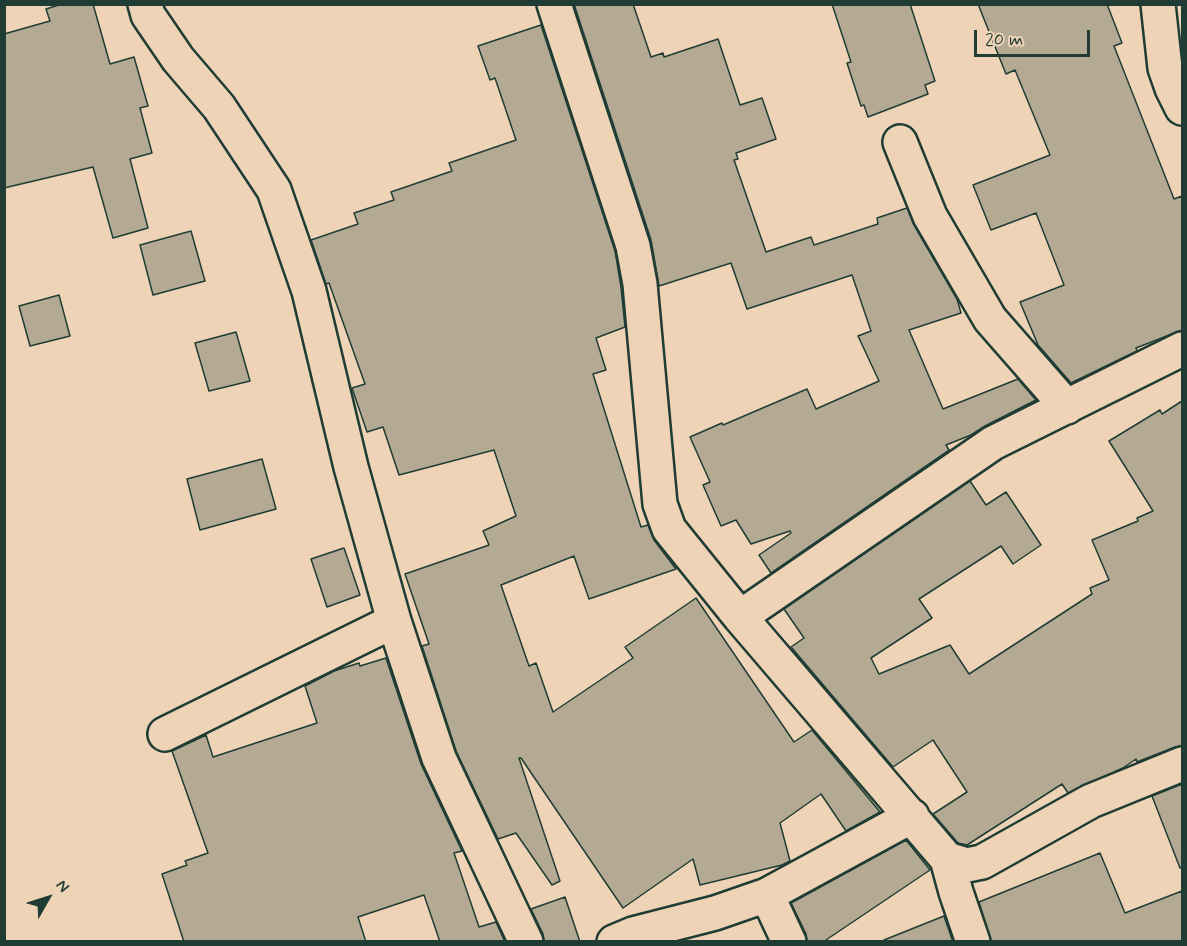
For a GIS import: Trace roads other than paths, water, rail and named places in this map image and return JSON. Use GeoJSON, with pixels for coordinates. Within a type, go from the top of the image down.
{"type":"FeatureCollection","features":[{"type":"Feature","properties":{"kind":"street"},"geometry":{"type":"LineString","coordinates":[[144,4],[148,15],[178,59],[219,107],[274,190],[309,291],[351,467],[394,621],[439,758],[526,942]]}},
{"type":"Feature","properties":{"kind":"street"},"geometry":{"type":"LineString","coordinates":[[554,4],[633,246],[640,284],[660,504],[669,529],[740,618],[947,859],[973,942]]}},
{"type":"Feature","properties":{"kind":"street"},"geometry":{"type":"LineString","coordinates":[[1158,4],[1165,68],[1182,108]]}},
{"type":"Feature","properties":{"kind":"street"},"geometry":{"type":"LineString","coordinates":[[900,142],[930,216],[990,319],[1067,407]]}},
{"type":"Feature","properties":{"kind":"street"},"geometry":{"type":"LineString","coordinates":[[740,618],[993,443],[1182,349]]}},
{"type":"Feature","properties":{"kind":"street"},"geometry":{"type":"LineString","coordinates":[[165,734],[394,621]]}},
{"type":"Feature","properties":{"kind":"street"},"geometry":{"type":"LineString","coordinates":[[947,859],[967,865],[982,862],[1091,801],[1182,764]]}},
{"type":"Feature","properties":{"kind":"street"},"geometry":{"type":"LineString","coordinates":[[614,942],[633,934],[715,913],[767,894],[912,816]]}},
{"type":"Feature","properties":{"kind":"street"},"geometry":{"type":"LineString","coordinates":[[767,894],[789,942]]}}]}
